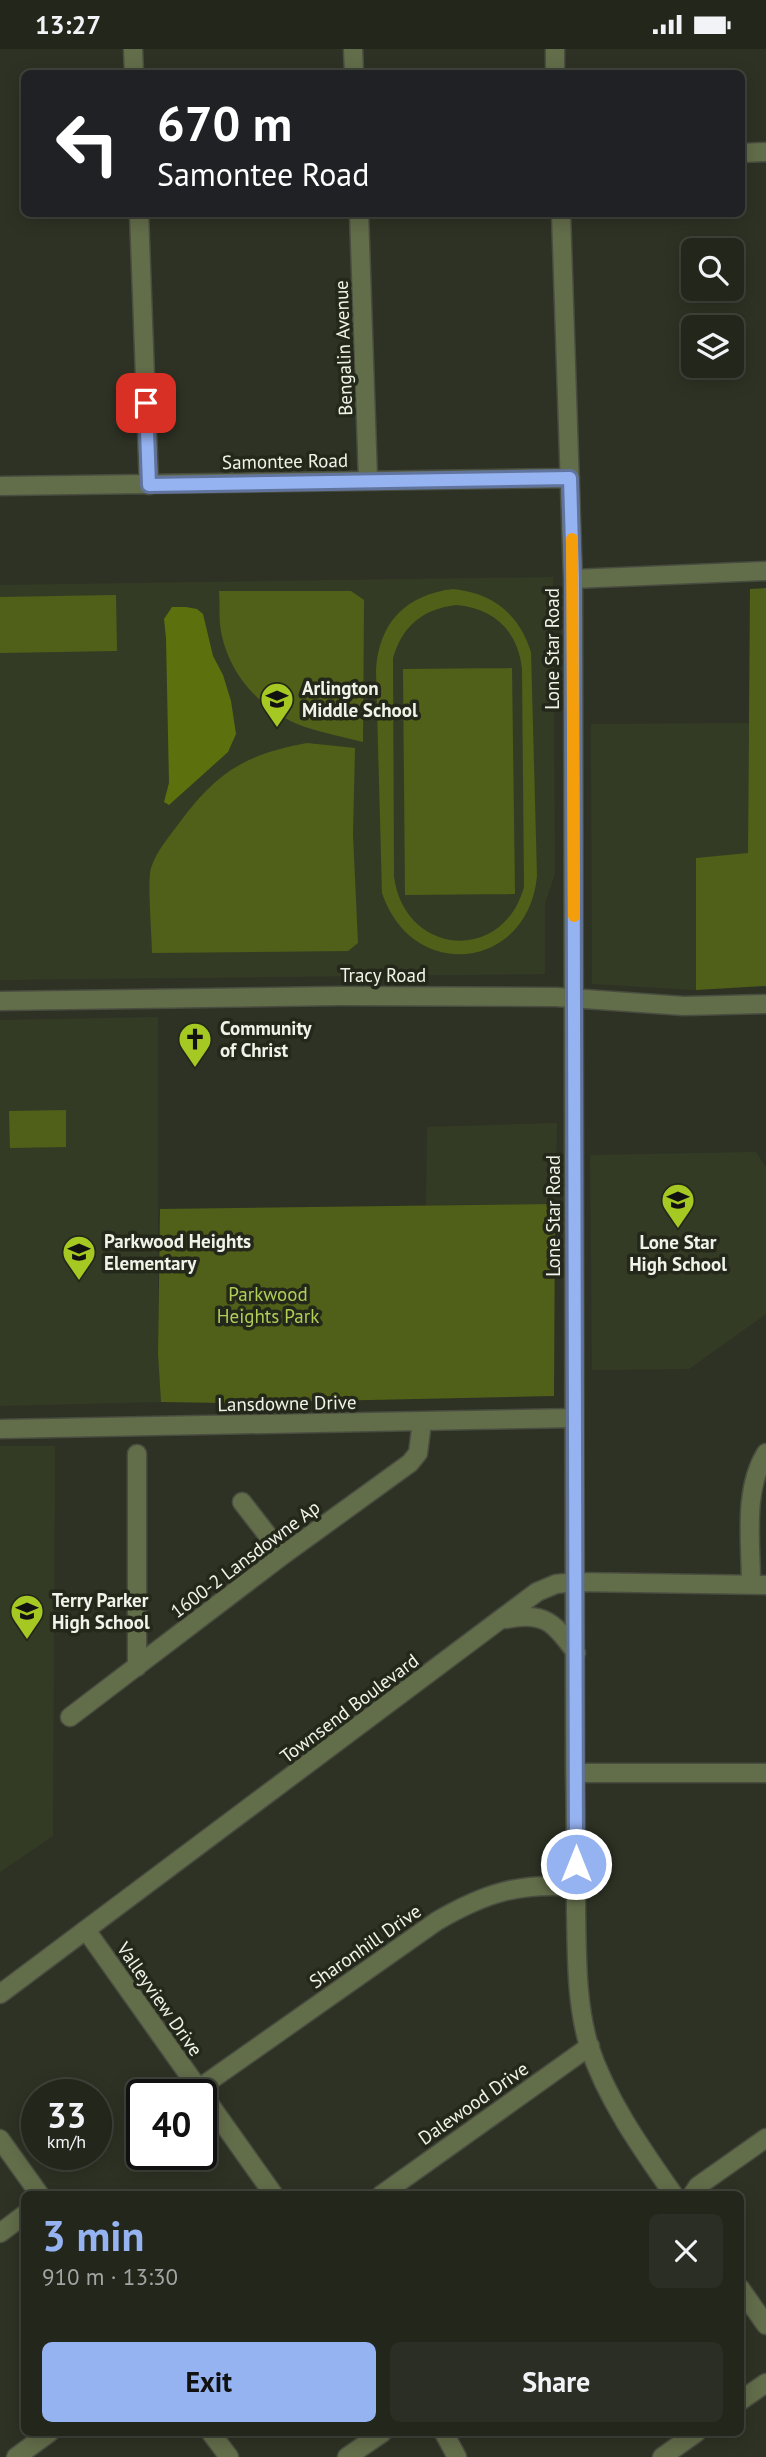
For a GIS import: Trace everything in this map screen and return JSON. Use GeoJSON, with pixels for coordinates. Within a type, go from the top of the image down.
{"type":"FeatureCollection","features":[{"type":"Feature","properties":{"kind":"street"},"geometry":{"type":"LineString","coordinates":[[133,49],[134,70]]}},
{"type":"Feature","properties":{"kind":"street"},"geometry":{"type":"LineString","coordinates":[[353,49],[354,70]]}},
{"type":"Feature","properties":{"kind":"street"},"geometry":{"type":"LineString","coordinates":[[555,49],[555,70]]}},
{"type":"Feature","properties":{"kind":"street"},"geometry":{"type":"LineString","coordinates":[[745,153],[766,152]]}},
{"type":"Feature","properties":{"kind":"street"},"geometry":{"type":"LineString","coordinates":[[139,217],[149,485]]}},
{"type":"Feature","properties":{"kind":"street","name":"Bengalin Avenue"},"geometry":{"type":"LineString","coordinates":[[359,217],[369,480]]}},
{"type":"Feature","properties":{"kind":"street","name":"Lone Star Road"},"geometry":{"type":"LineString","coordinates":[[561,217],[573,579],[575,1773],[579,1996],[590,2046],[607,2089],[637,2142],[671,2191]]}},
{"type":"Feature","properties":{"kind":"street","name":"Samontee Road"},"geometry":{"type":"LineString","coordinates":[[0,486],[570,478]]}},
{"type":"Feature","properties":{"kind":"street"},"geometry":{"type":"LineString","coordinates":[[573,579],[766,571]]}},
{"type":"Feature","properties":{"kind":"street","name":"Tracy Road"},"geometry":{"type":"LineString","coordinates":[[0,1001],[339,996],[574,998],[684,1006],[766,1004]]}},
{"type":"Feature","properties":{"kind":"street","name":"Lansdowne Drive"},"geometry":{"type":"LineString","coordinates":[[0,1429],[574,1418]]}},
{"type":"Feature","properties":{"kind":"street","name":"1600-2 Lansdowne Ap"},"geometry":{"type":"LineString","coordinates":[[71,1717],[410,1463],[418,1453],[422,1422]]}},
{"type":"Feature","properties":{"kind":"street"},"geometry":{"type":"LineString","coordinates":[[758,1584],[752,1485],[757,1468],[766,1453]]}},
{"type":"Feature","properties":{"kind":"street"},"geometry":{"type":"LineString","coordinates":[[137,1454],[137,1667]]}},
{"type":"Feature","properties":{"kind":"street"},"geometry":{"type":"LineString","coordinates":[[242,1503],[283,1556]]}},
{"type":"Feature","properties":{"kind":"street","name":"Townsend Boulevard"},"geometry":{"type":"LineString","coordinates":[[0,1994],[537,1593],[556,1584],[576,1583],[758,1584]]}},
{"type":"Feature","properties":{"kind":"street"},"geometry":{"type":"LineString","coordinates":[[499,1621],[526,1615],[548,1621],[561,1631],[576,1653]]}},
{"type":"Feature","properties":{"kind":"street"},"geometry":{"type":"LineString","coordinates":[[575,1773],[766,1773]]}},
{"type":"Feature","properties":{"kind":"street","name":"Sharonhill Drive"},"geometry":{"type":"LineString","coordinates":[[212,2079],[437,1921],[461,1907],[513,1888],[555,1885],[576,1887]]}},
{"type":"Feature","properties":{"kind":"street","name":"Valleyview Drive"},"geometry":{"type":"LineString","coordinates":[[86,1930],[191,2079]]}},
{"type":"Feature","properties":{"kind":"street","name":"Dalewood Drive"},"geometry":{"type":"LineString","coordinates":[[387,2191],[590,2046]]}},
{"type":"Feature","properties":{"kind":"street","name":"Valleyview Drive"},"geometry":{"type":"LineString","coordinates":[[217,2116],[271,2191]]}},
{"type":"Feature","properties":{"kind":"street"},"geometry":{"type":"LineString","coordinates":[[695,2191],[766,2138]]}},
{"type":"Feature","properties":{"kind":"street"},"geometry":{"type":"LineString","coordinates":[[0,2139],[37,2191]]}},
{"type":"Feature","properties":{"kind":"street"},"geometry":{"type":"LineString","coordinates":[[0,2233],[21,2217]]}},
{"type":"Feature","properties":{"kind":"street"},"geometry":{"type":"LineString","coordinates":[[744,2294],[766,2325]]}},
{"type":"Feature","properties":{"kind":"street"},"geometry":{"type":"LineString","coordinates":[[744,2398],[766,2383]]}},
{"type":"Feature","properties":{"kind":"street"},"geometry":{"type":"LineString","coordinates":[[16,2457],[45,2436]]}},
{"type":"Feature","properties":{"kind":"street"},"geometry":{"type":"LineString","coordinates":[[213,2436],[229,2457]]}},
{"type":"Feature","properties":{"kind":"street"},"geometry":{"type":"LineString","coordinates":[[347,2457],[378,2436]]}},
{"type":"Feature","properties":{"kind":"street"},"geometry":{"type":"LineString","coordinates":[[446,2436],[457,2457]]}},
{"type":"Feature","properties":{"kind":"street"},"geometry":{"type":"LineString","coordinates":[[662,2457],[692,2436]]}},
{"type":"Feature","properties":{"kind":"shaded area","name":"Arlington Middle School"},"geometry":{"type":"Polygon","coordinates":[[[553,577],[555,873],[545,904],[545,974],[0,980],[0,585],[553,577]]]}},
{"type":"Feature","properties":{"kind":"shaded area"},"geometry":{"type":"Polygon","coordinates":[[[172,607],[197,609],[203,614],[213,656],[223,675],[231,701],[236,734],[228,752],[169,805],[164,802],[169,783],[164,619],[172,607]]]}},
{"type":"Feature","properties":{"kind":"shaded area"},"geometry":{"type":"Polygon","coordinates":[[[749,723],[748,854],[696,858],[696,990],[592,984],[591,724],[749,723]]]}},
{"type":"Feature","properties":{"kind":"shaded area","name":"Parkwood Heights Elementary"},"geometry":{"type":"Polygon","coordinates":[[[158,1017],[158,1354],[161,1402],[0,1406],[0,1020],[158,1017]]]}},
{"type":"Feature","properties":{"kind":"shaded area"},"geometry":{"type":"Polygon","coordinates":[[[557,1123],[555,1204],[426,1205],[427,1127],[557,1123]]]}},
{"type":"Feature","properties":{"kind":"shaded area","name":"Lone Star High School"},"geometry":{"type":"Polygon","coordinates":[[[756,1152],[766,1167],[766,1314],[689,1369],[592,1370],[590,1155],[756,1152]]]}},
{"type":"Feature","properties":{"kind":"shaded area","name":"Terry Parker High School"},"geometry":{"type":"Polygon","coordinates":[[[0,1446],[55,1446],[53,1836],[0,1872],[0,1446]]]}},
{"type":"Feature","properties":{"kind":"green space"},"geometry":{"type":"Polygon","coordinates":[[[766,588],[766,986],[696,990],[696,858],[748,853],[750,589],[766,588]]]}},
{"type":"Feature","properties":{"kind":"green space"},"geometry":{"type":"Polygon","coordinates":[[[453,589],[467,591],[492,601],[512,616],[531,652],[537,876],[529,908],[513,931],[492,947],[467,954],[442,952],[418,942],[397,922],[382,893],[376,670],[378,653],[389,625],[398,614],[422,597],[453,589]],[[444,607],[424,615],[408,628],[393,658],[394,877],[402,903],[416,923],[434,935],[455,941],[477,939],[496,929],[513,912],[524,887],[520,655],[502,624],[470,607],[444,607]]]}},
{"type":"Feature","properties":{"kind":"green space"},"geometry":{"type":"Polygon","coordinates":[[[219,591],[351,591],[364,600],[363,742],[305,727],[274,711],[260,700],[237,673],[229,658],[220,624],[219,591]]]}},
{"type":"Feature","properties":{"kind":"green space"},"geometry":{"type":"Polygon","coordinates":[[[116,595],[117,651],[0,653],[0,597],[116,595]]]}},
{"type":"Feature","properties":{"kind":"green space"},"geometry":{"type":"Polygon","coordinates":[[[512,668],[515,894],[405,895],[403,669],[512,668]]]}},
{"type":"Feature","properties":{"kind":"green space"},"geometry":{"type":"Polygon","coordinates":[[[307,743],[355,748],[353,835],[358,943],[348,951],[152,953],[150,875],[154,861],[168,838],[207,790],[234,768],[267,753],[307,743]]]}},
{"type":"Feature","properties":{"kind":"green space"},"geometry":{"type":"Polygon","coordinates":[[[66,1110],[66,1147],[10,1148],[9,1111],[66,1110]]]}},
{"type":"Feature","properties":{"kind":"green space","name":"Parkwood Heights Park"},"geometry":{"type":"Polygon","coordinates":[[[555,1204],[554,1396],[161,1402],[158,1354],[160,1209],[555,1204]]]}},
{"type":"Feature","properties":{"kind":"slow traffic"},"geometry":{"type":"LineString","coordinates":[[572,539],[574,916]]}},
{"type":"Feature","properties":{"kind":"place","name":"Arlington Middle School"},"geometry":{"type":"Point","coordinates":[277,729]}},
{"type":"Feature","properties":{"kind":"place","name":"Community of Christ"},"geometry":{"type":"Point","coordinates":[195,1069]}},
{"type":"Feature","properties":{"kind":"place","name":"Lone Star High School"},"geometry":{"type":"Point","coordinates":[678,1230]}},
{"type":"Feature","properties":{"kind":"place","name":"Parkwood Heights Elementary"},"geometry":{"type":"Point","coordinates":[79,1282]}},
{"type":"Feature","properties":{"kind":"place","name":"Terry Parker High School"},"geometry":{"type":"Point","coordinates":[27,1641]}},
{"type":"Feature","properties":{"kind":"route"},"geometry":{"type":"LineString","coordinates":[[146,403],[149,485],[570,478],[573,579],[576,1864]]}}]}
